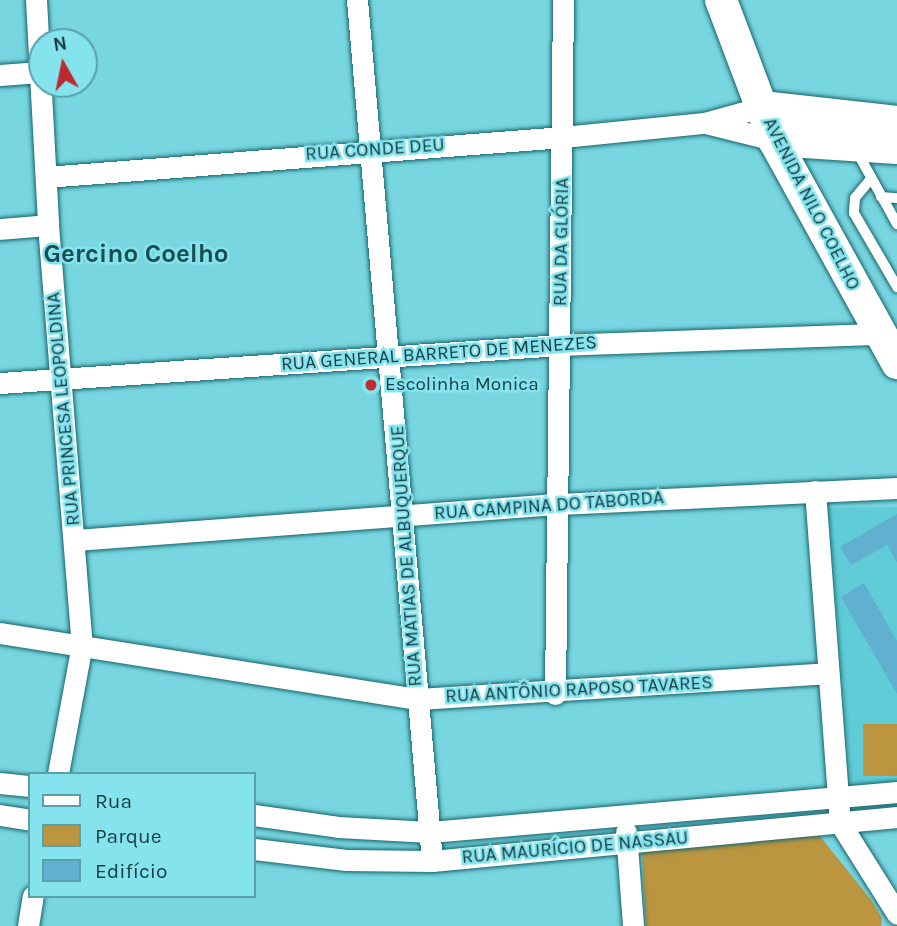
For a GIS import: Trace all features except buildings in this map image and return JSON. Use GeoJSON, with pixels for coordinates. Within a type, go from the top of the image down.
{"type":"FeatureCollection","features":[{"type":"Feature","properties":{"kind":"main road","name":"AVENIDA NILO COELHO"},"geometry":{"type":"LineString","coordinates":[[720,0],[774,140],[897,363]]}},
{"type":"Feature","properties":{"kind":"main road"},"geometry":{"type":"LineString","coordinates":[[762,107],[849,131],[897,148]]}},
{"type":"Feature","properties":{"kind":"main road"},"geometry":{"type":"LineString","coordinates":[[774,140],[897,122]]}},
{"type":"Feature","properties":{"kind":"street","name":"RUA PRINCESA LEOPOLDINA"},"geometry":{"type":"LineString","coordinates":[[36,0],[38,28]]}},
{"type":"Feature","properties":{"kind":"street","name":"RUA MATIAS DE ALBUQUERQUE"},"geometry":{"type":"LineString","coordinates":[[357,0],[405,516],[417,699],[432,862]]}},
{"type":"Feature","properties":{"kind":"street","name":"RUA DA GLÓRIA"},"geometry":{"type":"LineString","coordinates":[[555,694],[563,0]]}},
{"type":"Feature","properties":{"kind":"street"},"geometry":{"type":"LineString","coordinates":[[0,75],[28,73]]}},
{"type":"Feature","properties":{"kind":"street","name":"RUA PRINCESA LEOPOLDINA"},"geometry":{"type":"LineString","coordinates":[[41,98],[48,226],[76,540],[82,644],[58,772]]}},
{"type":"Feature","properties":{"kind":"street","name":"RUA CONDE DEU"},"geometry":{"type":"LineString","coordinates":[[46,177],[563,137],[704,123],[762,107]]}},
{"type":"Feature","properties":{"kind":"street","name":"RUA CONDE DEU"},"geometry":{"type":"LineString","coordinates":[[704,123],[774,140]]}},
{"type":"Feature","properties":{"kind":"street"},"geometry":{"type":"LineString","coordinates":[[0,229],[48,226]]}},
{"type":"Feature","properties":{"kind":"street","name":"RUA GENERAL BARRETO DE MENEZES"},"geometry":{"type":"LineString","coordinates":[[0,383],[560,345],[879,334]]}},
{"type":"Feature","properties":{"kind":"street","name":"RUA CAMPINA DO TABORDA"},"geometry":{"type":"LineString","coordinates":[[76,540],[559,504],[897,488]]}},
{"type":"Feature","properties":{"kind":"street"},"geometry":{"type":"LineString","coordinates":[[815,491],[840,823],[897,914]]}},
{"type":"Feature","properties":{"kind":"street","name":"RUA ANTÔNIO RAPOSO TAVARES"},"geometry":{"type":"LineString","coordinates":[[0,633],[417,699],[555,694],[828,673]]}},
{"type":"Feature","properties":{"kind":"street"},"geometry":{"type":"LineString","coordinates":[[0,783],[28,786]]}},
{"type":"Feature","properties":{"kind":"street","name":"RUA MAURÍCIO DE NASSAU"},"geometry":{"type":"LineString","coordinates":[[256,815],[338,827],[430,832],[897,792]]}},
{"type":"Feature","properties":{"kind":"street"},"geometry":{"type":"LineString","coordinates":[[0,815],[28,820]]}},
{"type":"Feature","properties":{"kind":"street"},"geometry":{"type":"LineString","coordinates":[[625,816],[633,926]]}},
{"type":"Feature","properties":{"kind":"street","name":"RUA MAURÍCIO DE NASSAU"},"geometry":{"type":"LineString","coordinates":[[256,849],[346,860],[432,862],[897,817]]}},
{"type":"Feature","properties":{"kind":"street"},"geometry":{"type":"LineString","coordinates":[[28,926],[33,898]]}},
{"type":"Feature","properties":{"kind":"lane"},"geometry":{"type":"LineString","coordinates":[[849,131],[870,180],[897,224]]}},
{"type":"Feature","properties":{"kind":"lane"},"geometry":{"type":"LineString","coordinates":[[870,180],[855,198],[854,213],[897,287]]}},
{"type":"Feature","properties":{"kind":"lane"},"geometry":{"type":"LineString","coordinates":[[881,197],[897,198]]}},
{"type":"Feature","properties":{"kind":"shaded area"},"geometry":{"type":"Polygon","coordinates":[[[897,507],[897,781],[851,785],[829,508],[897,507]]]}},
{"type":"Feature","properties":{"kind":"green space"},"geometry":{"type":"Polygon","coordinates":[[[863,724],[897,724],[897,776],[863,776],[863,724]]]}},
{"type":"Feature","properties":{"kind":"green space"},"geometry":{"type":"Polygon","coordinates":[[[819,835],[871,900],[882,918],[881,926],[646,926],[642,851],[819,835]]]}},
{"type":"Feature","properties":{"kind":"place","name":"Escolinha Monica"},"geometry":{"type":"Point","coordinates":[371,385]}},
{"type":"Feature","properties":{"kind":"district","name":"Gercino Coelho"},"geometry":{"type":"Point","coordinates":[136,254]}}]}
